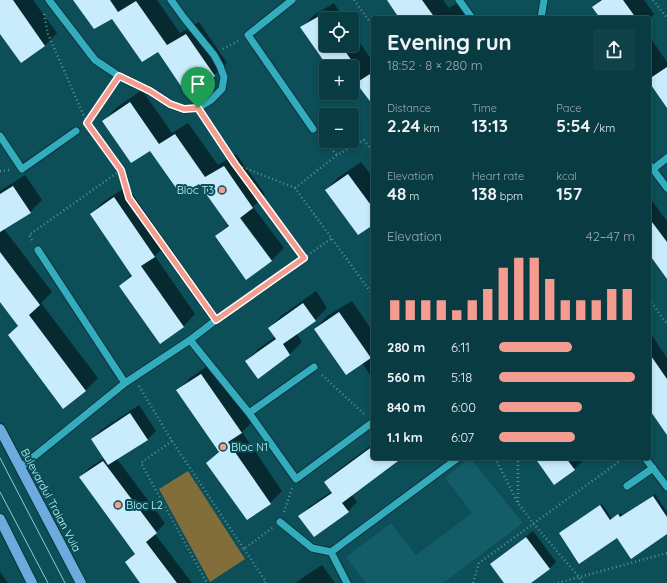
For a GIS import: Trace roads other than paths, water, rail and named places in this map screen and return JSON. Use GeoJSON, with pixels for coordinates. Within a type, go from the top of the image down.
{"type":"FeatureCollection","features":[{"type":"Feature","properties":{"kind":"main road","name":"Bulevardul Traian Vuia"},"geometry":{"type":"LineString","coordinates":[[0,429],[81,583]]}},
{"type":"Feature","properties":{"kind":"main road"},"geometry":{"type":"LineString","coordinates":[[0,519],[32,583]]}},
{"type":"Feature","properties":{"kind":"street"},"geometry":{"type":"LineString","coordinates":[[49,0],[95,60],[119,76],[150,91],[170,104],[184,109],[198,108],[211,100],[222,90],[224,77],[214,55],[171,0]]}},
{"type":"Feature","properties":{"kind":"street"},"geometry":{"type":"LineString","coordinates":[[292,0],[248,35],[313,129]]}},
{"type":"Feature","properties":{"kind":"street"},"geometry":{"type":"LineString","coordinates":[[459,0],[471,16]]}},
{"type":"Feature","properties":{"kind":"street"},"geometry":{"type":"LineString","coordinates":[[541,16],[544,0]]}},
{"type":"Feature","properties":{"kind":"street"},"geometry":{"type":"LineString","coordinates":[[0,136],[22,169],[76,130]]}},
{"type":"Feature","properties":{"kind":"street"},"geometry":{"type":"LineString","coordinates":[[667,158],[651,167],[667,188]]}},
{"type":"Feature","properties":{"kind":"street"},"geometry":{"type":"LineString","coordinates":[[20,468],[133,377],[190,340],[216,320],[129,198]]}},
{"type":"Feature","properties":{"kind":"street"},"geometry":{"type":"LineString","coordinates":[[38,250],[126,383]]}},
{"type":"Feature","properties":{"kind":"street"},"geometry":{"type":"LineString","coordinates":[[190,340],[249,413],[296,479],[371,423]]}},
{"type":"Feature","properties":{"kind":"street"},"geometry":{"type":"LineString","coordinates":[[249,413],[314,367]]}},
{"type":"Feature","properties":{"kind":"street"},"geometry":{"type":"LineString","coordinates":[[280,522],[312,548],[332,552],[455,460]]}},
{"type":"Feature","properties":{"kind":"street"},"geometry":{"type":"LineString","coordinates":[[647,460],[667,487]]}},
{"type":"Feature","properties":{"kind":"street"},"geometry":{"type":"LineString","coordinates":[[627,486],[653,468]]}},
{"type":"Feature","properties":{"kind":"street"},"geometry":{"type":"LineString","coordinates":[[332,552],[347,583]]}},
{"type":"Feature","properties":{"kind":"tram line"},"geometry":{"type":"LineString","coordinates":[[0,458],[65,583]]}},
{"type":"Feature","properties":{"kind":"tram line"},"geometry":{"type":"LineString","coordinates":[[0,492],[48,583]]}},
{"type":"Feature","properties":{"kind":"place","name":"Bloc T3"},"geometry":{"type":"Point","coordinates":[222,190]}},
{"type":"Feature","properties":{"kind":"place","name":"Bloc N1"},"geometry":{"type":"Point","coordinates":[223,447]}},
{"type":"Feature","properties":{"kind":"place","name":"Bloc L2"},"geometry":{"type":"Point","coordinates":[118,505]}}]}
